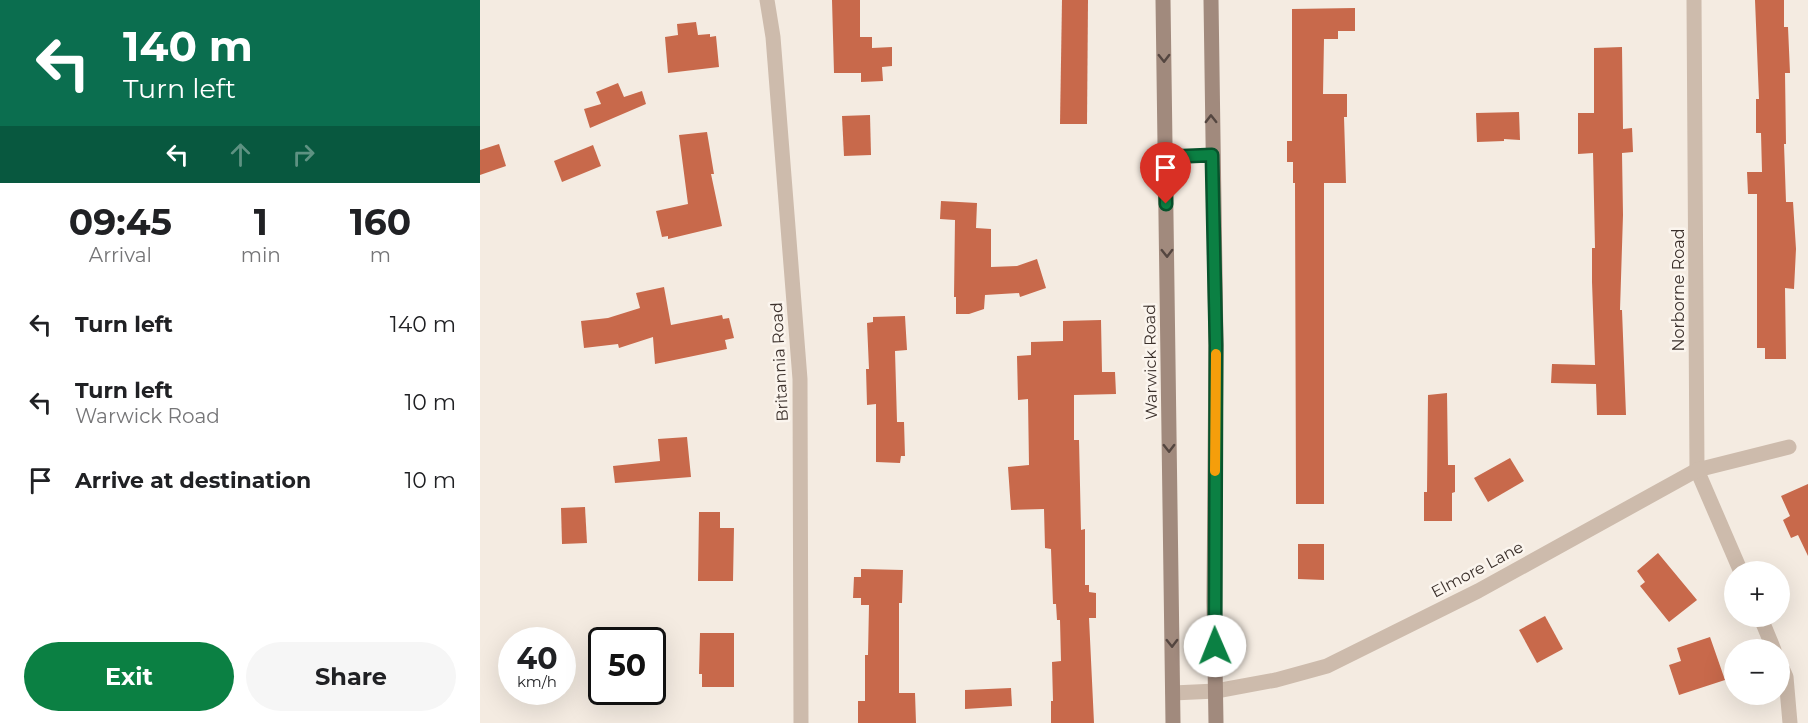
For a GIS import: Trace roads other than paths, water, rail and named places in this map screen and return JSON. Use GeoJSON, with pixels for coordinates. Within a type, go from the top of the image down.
{"type":"FeatureCollection","features":[{"type":"Feature","properties":{"kind":"main road","name":"Warwick Road"},"geometry":{"type":"LineString","coordinates":[[1163,0],[1173,723]]}},
{"type":"Feature","properties":{"kind":"main road"},"geometry":{"type":"LineString","coordinates":[[1211,0],[1216,345],[1214,602],[1216,723]]}},
{"type":"Feature","properties":{"kind":"street","name":"Britannia Road"},"geometry":{"type":"LineString","coordinates":[[767,0],[773,37],[800,379],[801,723]]}},
{"type":"Feature","properties":{"kind":"street","name":"Norborne Road"},"geometry":{"type":"LineString","coordinates":[[1694,0],[1697,471],[1736,561]]}},
{"type":"Feature","properties":{"kind":"street","name":"Elmore Lane"},"geometry":{"type":"LineString","coordinates":[[1173,693],[1216,691],[1276,680],[1327,666],[1478,591],[1697,471],[1789,447]]}},
{"type":"Feature","properties":{"kind":"street"},"geometry":{"type":"LineString","coordinates":[[1788,705],[1790,723]]}},
{"type":"Feature","properties":{"kind":"lane"},"geometry":{"type":"LineString","coordinates":[[1165,157],[1212,155]]}}]}
